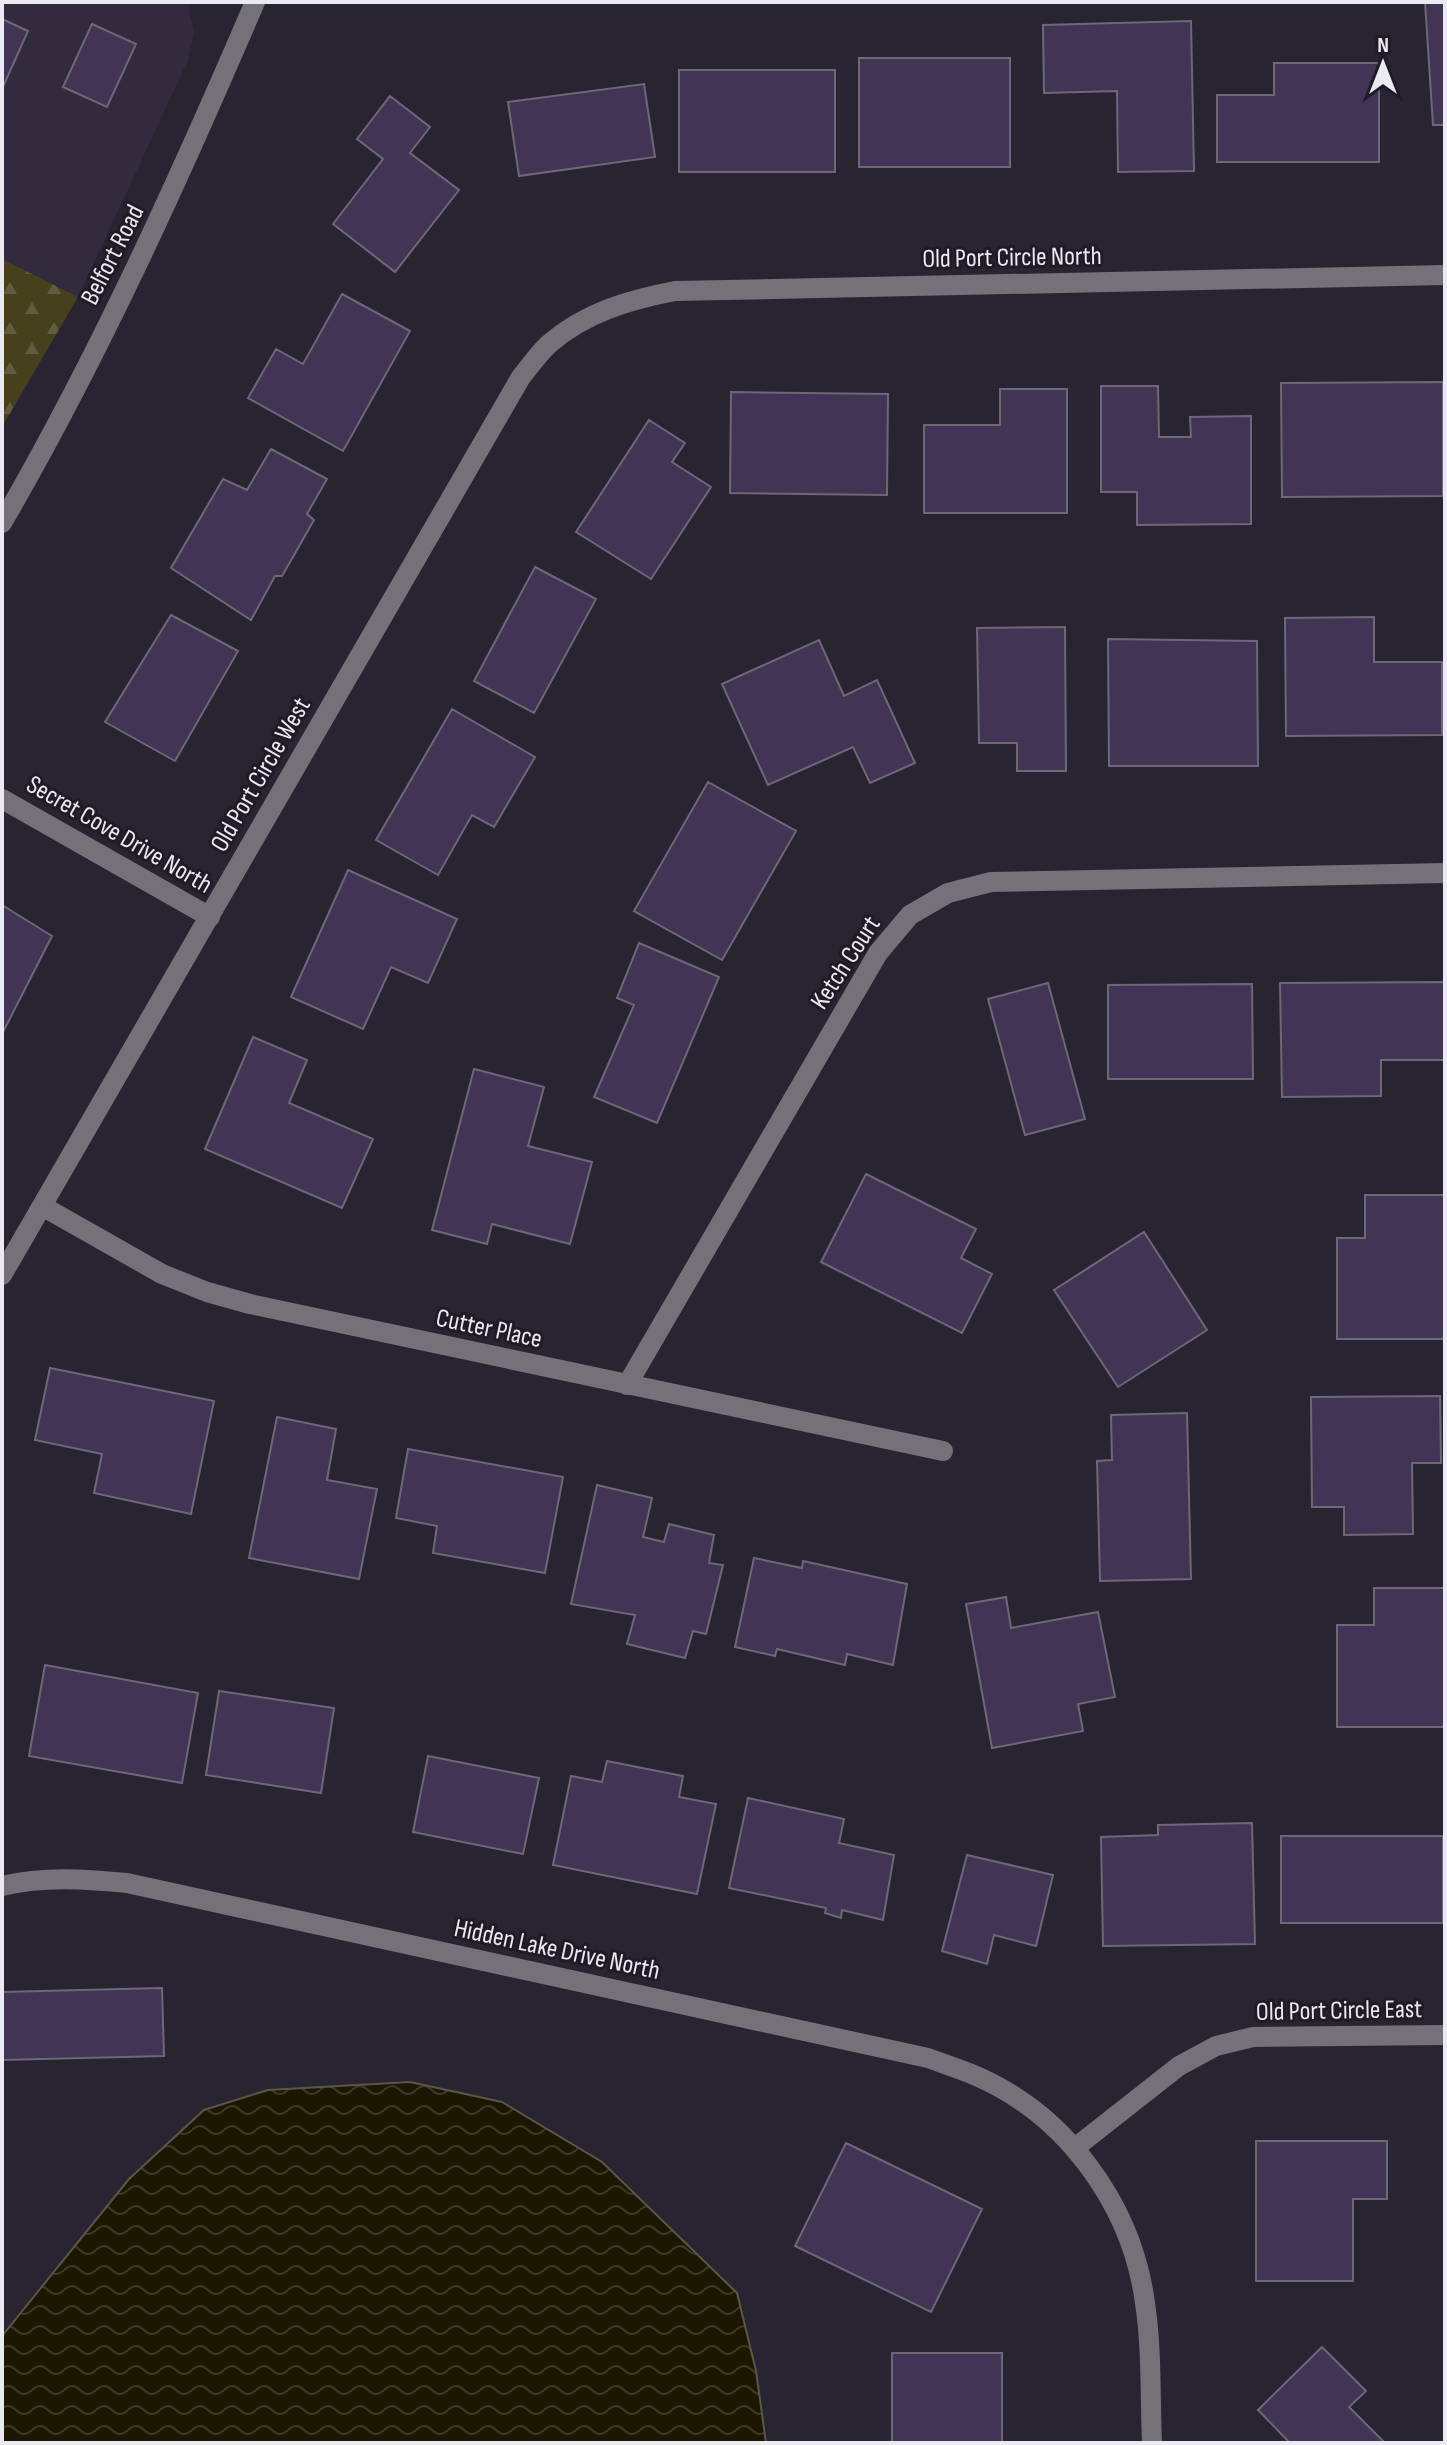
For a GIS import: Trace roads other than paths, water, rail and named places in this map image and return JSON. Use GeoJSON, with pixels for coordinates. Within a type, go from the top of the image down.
{"type":"FeatureCollection","features":[{"type":"Feature","properties":{"kind":"street","name":"Belfort Road"},"geometry":{"type":"LineString","coordinates":[[2,523],[41,455],[174,189],[255,2]]}},
{"type":"Feature","properties":{"kind":"street","name":"Old Port Circle North"},"geometry":{"type":"LineString","coordinates":[[585,318],[626,301],[675,291],[1445,275]]}},
{"type":"Feature","properties":{"kind":"street","name":"Old Port Circle West"},"geometry":{"type":"LineString","coordinates":[[2,1275],[521,377],[548,344],[585,318]]}},
{"type":"Feature","properties":{"kind":"street","name":"Secret Cove Drive North"},"geometry":{"type":"LineString","coordinates":[[2,799],[210,917]]}},
{"type":"Feature","properties":{"kind":"street","name":"Ketch Court"},"geometry":{"type":"LineString","coordinates":[[627,1385],[878,953],[910,915],[948,893],[991,882],[1445,873]]}},
{"type":"Feature","properties":{"kind":"street","name":"Cutter Place"},"geometry":{"type":"LineString","coordinates":[[42,1206],[162,1274],[207,1292],[250,1304],[943,1451]]}},
{"type":"Feature","properties":{"kind":"street","name":"Hidden Lake Drive North"},"geometry":{"type":"LineString","coordinates":[[2,1886],[23,1881],[72,1878],[127,1883],[928,2058],[976,2076],[1020,2101],[1076,2147],[1105,2190],[1130,2243],[1145,2303],[1152,2443]]}},
{"type":"Feature","properties":{"kind":"street","name":"Old Port Circle East"},"geometry":{"type":"LineString","coordinates":[[1076,2147],[1179,2066],[1216,2046],[1253,2037],[1445,2035]]}},
{"type":"Feature","properties":{"kind":"water"},"geometry":{"type":"Polygon","coordinates":[[[410,2082],[502,2102],[602,2162],[737,2293],[756,2371],[766,2443],[2,2443],[2,2336],[129,2179],[204,2110],[268,2090],[410,2082]]]}}]}
